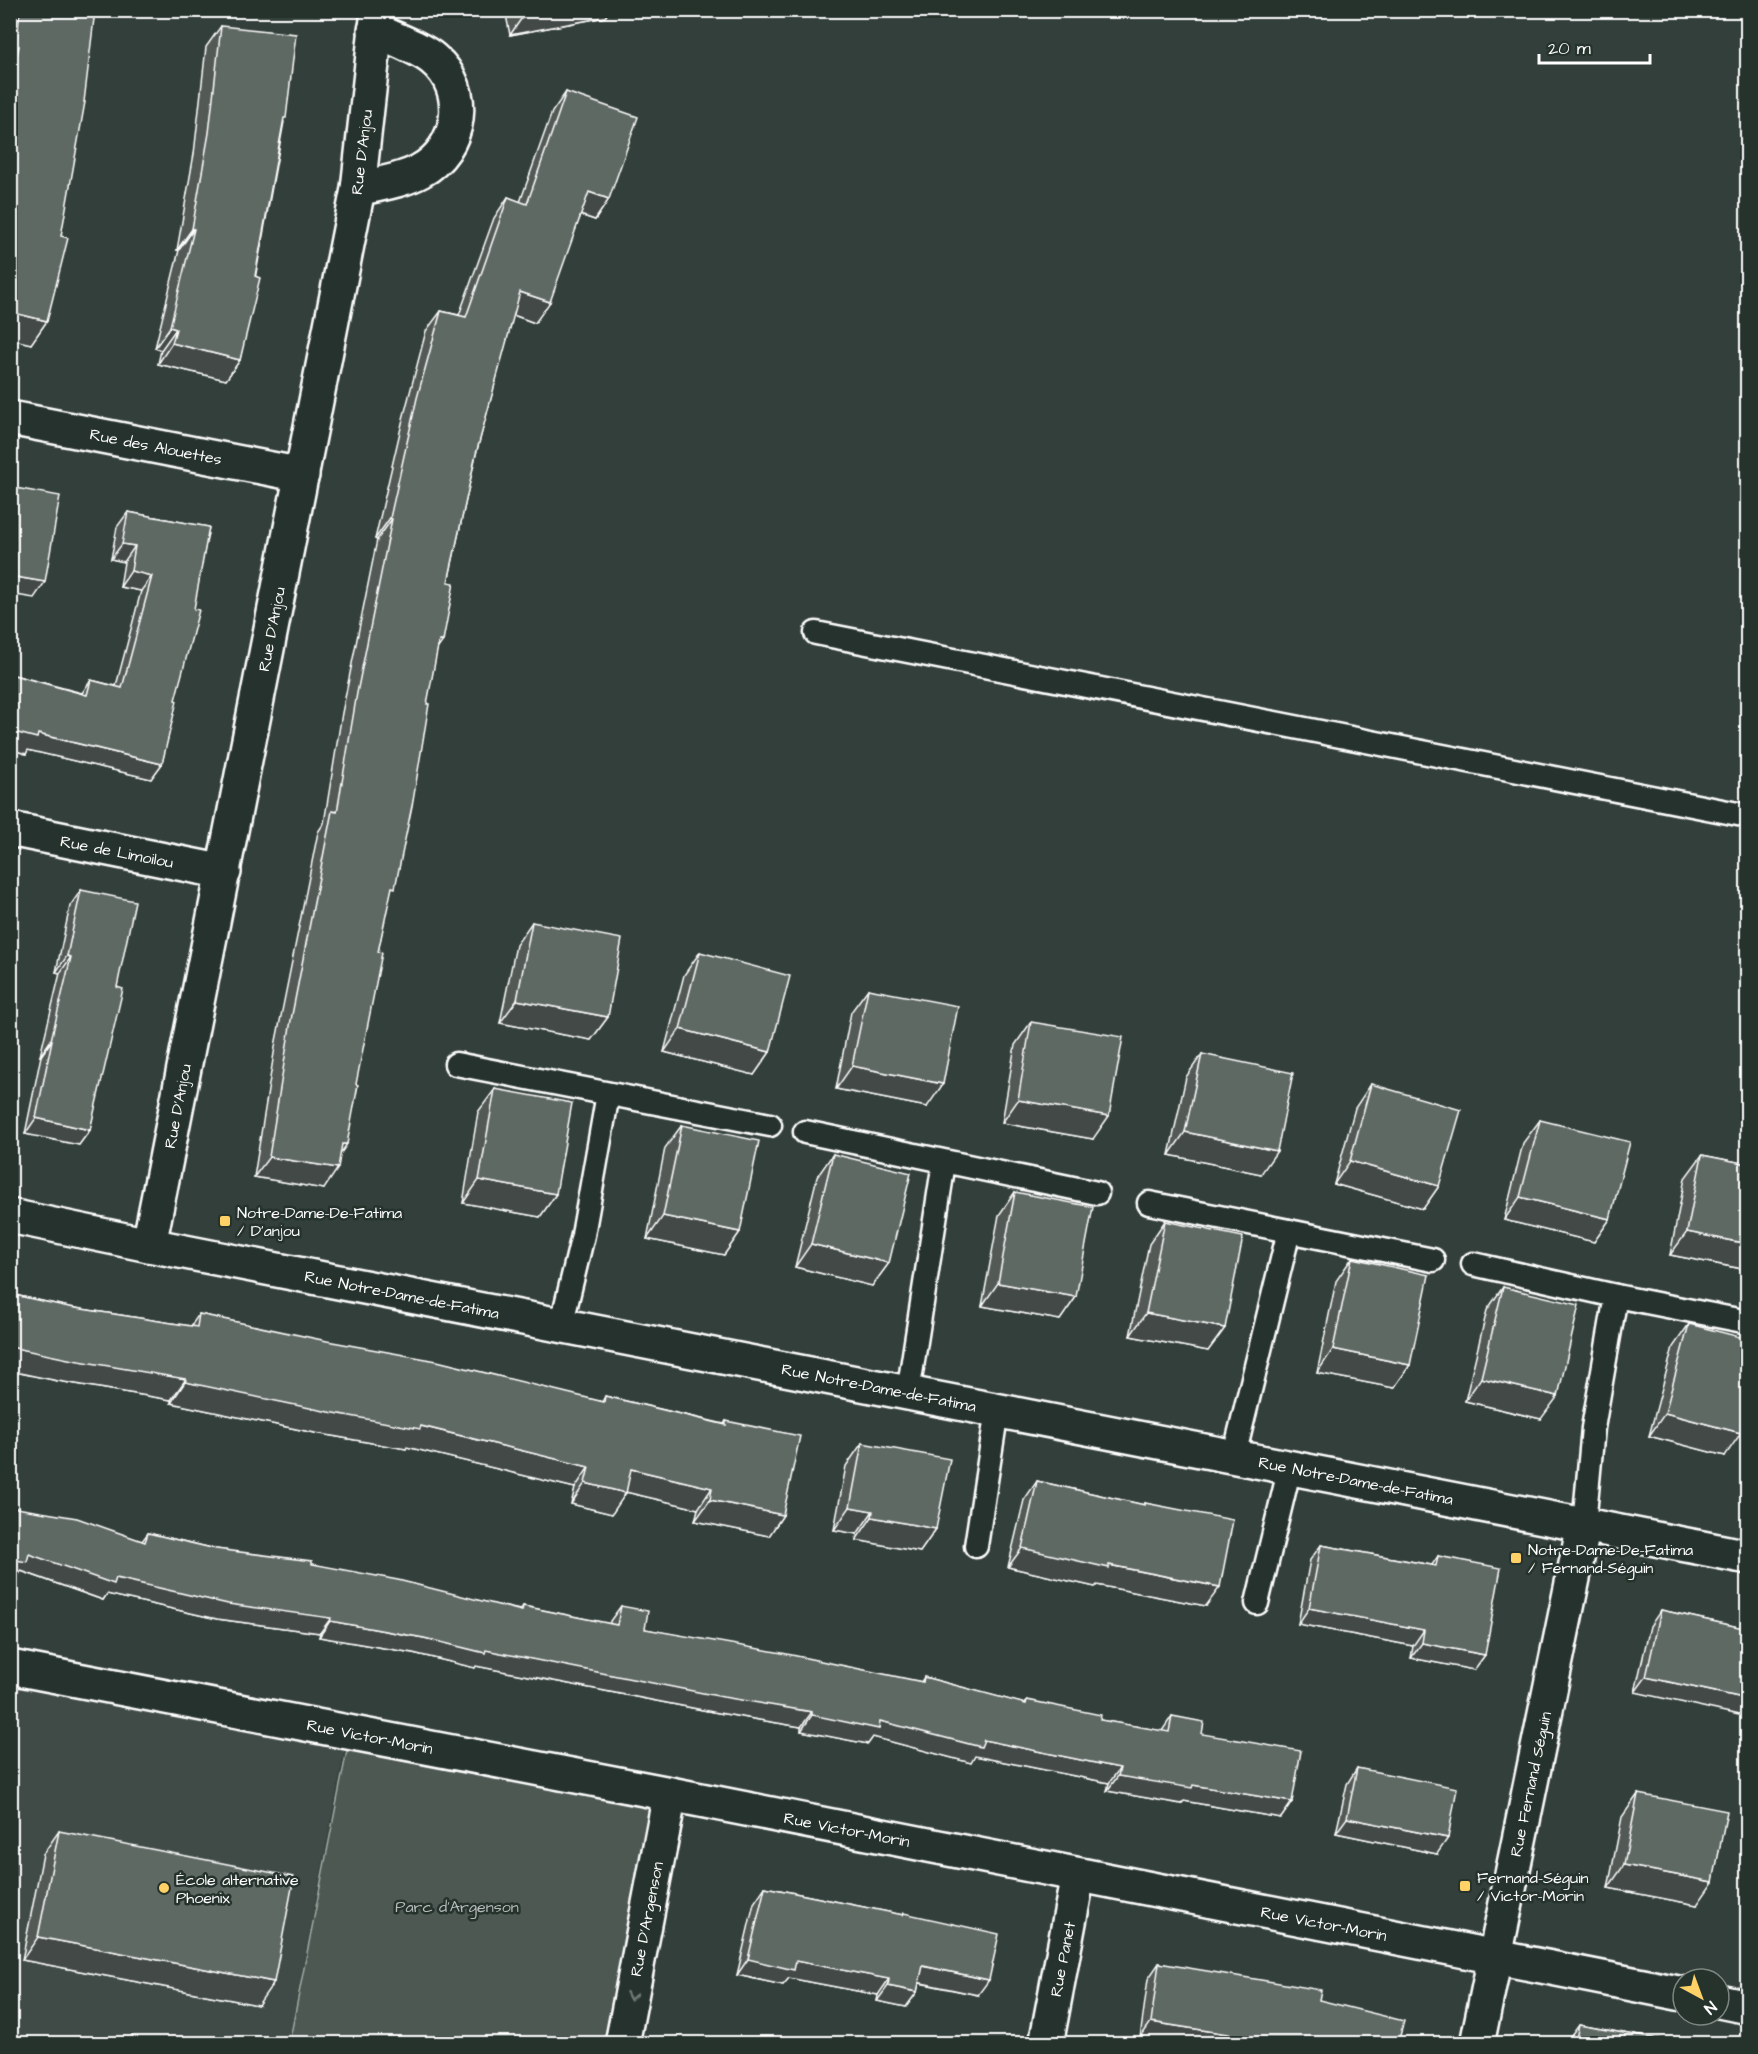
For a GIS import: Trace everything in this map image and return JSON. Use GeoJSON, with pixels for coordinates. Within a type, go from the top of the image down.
{"type":"FeatureCollection","features":[{"type":"Feature","properties":{"kind":"street"},"geometry":{"type":"LineString","coordinates":[[358,189],[409,176],[435,161],[448,145],[456,127],[457,113],[453,87],[441,66],[376,20]]}},
{"type":"Feature","properties":{"kind":"street","name":"Rue D'Anjou"},"geometry":{"type":"LineString","coordinates":[[149,1245],[358,189],[376,20]]}},
{"type":"Feature","properties":{"kind":"street","name":"Rue des Alouettes"},"geometry":{"type":"LineString","coordinates":[[10,418],[302,475]]}},
{"type":"Feature","properties":{"kind":"street","name":"Rue de Limoilou"},"geometry":{"type":"LineString","coordinates":[[10,830],[224,872]]}},
{"type":"Feature","properties":{"kind":"street","name":"Rue Notre-Dame-de-Fatima"},"geometry":{"type":"LineString","coordinates":[[10,1216],[561,1326],[1748,1557]]}},
{"type":"Feature","properties":{"kind":"street","name":"Rue Fernand Séguin"},"geometry":{"type":"LineString","coordinates":[[1477,2043],[1584,1525]]}},
{"type":"Feature","properties":{"kind":"street","name":"Rue Victor-Morin"},"geometry":{"type":"LineString","coordinates":[[10,1667],[670,1794],[1671,1992]]}},
{"type":"Feature","properties":{"kind":"street","name":"Rue D'Argenson"},"geometry":{"type":"LineString","coordinates":[[622,2043],[670,1794]]}},
{"type":"Feature","properties":{"kind":"street","name":"Rue Panet"},"geometry":{"type":"LineString","coordinates":[[1046,2043],[1078,1875]]}},
{"type":"Feature","properties":{"kind":"street"},"geometry":{"type":"LineString","coordinates":[[1731,2003],[1748,2007]]}},
{"type":"Feature","properties":{"kind":"lane"},"geometry":{"type":"LineString","coordinates":[[816,633],[1748,816]]}},
{"type":"Feature","properties":{"kind":"lane"},"geometry":{"type":"LineString","coordinates":[[456,1064],[770,1125]]}},
{"type":"Feature","properties":{"kind":"lane"},"geometry":{"type":"LineString","coordinates":[[561,1326],[583,1235],[608,1094]]}},
{"type":"Feature","properties":{"kind":"lane"},"geometry":{"type":"LineString","coordinates":[[806,1132],[1097,1193]]}},
{"type":"Feature","properties":{"kind":"lane"},"geometry":{"type":"LineString","coordinates":[[908,1393],[944,1162]]}},
{"type":"Feature","properties":{"kind":"lane"},"geometry":{"type":"LineString","coordinates":[[1149,1203],[1433,1260]]}},
{"type":"Feature","properties":{"kind":"lane"},"geometry":{"type":"LineString","coordinates":[[1233,1456],[1289,1231]]}},
{"type":"Feature","properties":{"kind":"lane"},"geometry":{"type":"LineString","coordinates":[[1473,1264],[1616,1296],[1748,1322]]}},
{"type":"Feature","properties":{"kind":"lane"},"geometry":{"type":"LineString","coordinates":[[1584,1525],[1593,1428],[1616,1296]]}},
{"type":"Feature","properties":{"kind":"lane"},"geometry":{"type":"LineString","coordinates":[[976,1546],[997,1410]]}},
{"type":"Feature","properties":{"kind":"lane"},"geometry":{"type":"LineString","coordinates":[[1257,1604],[1290,1467]]}},
{"type":"Feature","properties":{"kind":"shaded area","name":"École alternative Phoenix"},"geometry":{"type":"Polygon","coordinates":[[[10,1667],[348,1732],[288,2043],[11,2043],[10,1667]]]}},
{"type":"Feature","properties":{"kind":"green space","name":"Parc d'Argenson"},"geometry":{"type":"Polygon","coordinates":[[[347,1750],[665,1799],[611,2043],[289,2044],[347,1750]]]}},
{"type":"Feature","properties":{"kind":"building"},"geometry":{"type":"Polygon","coordinates":[[[20,10],[95,10],[85,102],[61,236],[68,238],[47,321],[10,312],[10,91],[19,46],[16,46],[20,10]]]}},
{"type":"Feature","properties":{"kind":"building"},"geometry":{"type":"Polygon","coordinates":[[[221,26],[296,34],[286,118],[284,118],[255,276],[260,278],[240,360],[172,343],[176,329],[170,327],[194,229],[192,229],[209,133],[221,26]]]}},
{"type":"Feature","properties":{"kind":"building"},"geometry":{"type":"Polygon","coordinates":[[[566,92],[638,117],[609,199],[589,192],[550,302],[520,292],[476,454],[448,582],[454,583],[443,641],[439,641],[427,704],[429,704],[413,801],[395,888],[392,887],[378,952],[382,953],[356,1084],[358,1085],[347,1144],[342,1144],[338,1168],[269,1157],[291,1020],[332,811],[337,812],[357,693],[392,519],[390,518],[417,398],[441,311],[466,317],[508,197],[527,204],[566,92]]]}},
{"type":"Feature","properties":{"kind":"building"},"geometry":{"type":"Polygon","coordinates":[[[10,487],[60,496],[45,582],[10,576],[10,487]]]}},
{"type":"Feature","properties":{"kind":"building"},"geometry":{"type":"Polygon","coordinates":[[[128,512],[209,527],[194,609],[199,610],[175,700],[177,701],[162,764],[38,734],[37,738],[10,731],[10,674],[87,695],[91,680],[122,688],[152,576],[131,571],[135,546],[122,544],[128,512]]]}},
{"type":"Feature","properties":{"kind":"building"},"geometry":{"type":"Polygon","coordinates":[[[10,885],[14,885],[10,901],[10,885]]]}},
{"type":"Feature","properties":{"kind":"building"},"geometry":{"type":"Polygon","coordinates":[[[81,890],[135,901],[117,987],[123,989],[90,1130],[36,1118],[51,1040],[71,957],[67,956],[81,890]]]}},
{"type":"Feature","properties":{"kind":"building"},"geometry":{"type":"Polygon","coordinates":[[[532,922],[622,939],[608,1017],[517,1000],[532,922]]]}},
{"type":"Feature","properties":{"kind":"building"},"geometry":{"type":"Polygon","coordinates":[[[700,952],[790,976],[770,1052],[680,1029],[700,952]]]}},
{"type":"Feature","properties":{"kind":"building"},"geometry":{"type":"Polygon","coordinates":[[[868,989],[958,1006],[943,1084],[852,1066],[868,989]]]}},
{"type":"Feature","properties":{"kind":"building"},"geometry":{"type":"Polygon","coordinates":[[[1031,1022],[1123,1037],[1109,1116],[1018,1100],[1031,1022]]]}},
{"type":"Feature","properties":{"kind":"building"},"geometry":{"type":"Polygon","coordinates":[[[1202,1054],[1293,1073],[1277,1151],[1185,1132],[1202,1054]]]}},
{"type":"Feature","properties":{"kind":"building"},"geometry":{"type":"Polygon","coordinates":[[[1371,1084],[1461,1110],[1439,1186],[1350,1161],[1371,1084]]]}},
{"type":"Feature","properties":{"kind":"building"},"geometry":{"type":"Polygon","coordinates":[[[495,1089],[572,1103],[556,1194],[479,1180],[495,1089]]]}},
{"type":"Feature","properties":{"kind":"building"},"geometry":{"type":"Polygon","coordinates":[[[1540,1120],[1630,1142],[1610,1219],[1520,1197],[1540,1120]]]}},
{"type":"Feature","properties":{"kind":"building"},"geometry":{"type":"Polygon","coordinates":[[[682,1125],[759,1141],[740,1232],[663,1216],[682,1125]]]}},
{"type":"Feature","properties":{"kind":"building"},"geometry":{"type":"Polygon","coordinates":[[[833,1154],[911,1173],[889,1263],[811,1244],[833,1154]]]}},
{"type":"Feature","properties":{"kind":"building"},"geometry":{"type":"Polygon","coordinates":[[[1702,1155],[1748,1164],[1748,1244],[1687,1232],[1702,1155]]]}},
{"type":"Feature","properties":{"kind":"building"},"geometry":{"type":"Polygon","coordinates":[[[1015,1192],[1093,1207],[1076,1297],[998,1283],[1015,1192]]]}},
{"type":"Feature","properties":{"kind":"building"},"geometry":{"type":"Polygon","coordinates":[[[1165,1221],[1243,1237],[1225,1328],[1146,1313],[1165,1221]]]}},
{"type":"Feature","properties":{"kind":"building"},"geometry":{"type":"Polygon","coordinates":[[[1352,1258],[1429,1275],[1410,1365],[1333,1349],[1352,1258]]]}},
{"type":"Feature","properties":{"kind":"building"},"geometry":{"type":"Polygon","coordinates":[[[1503,1287],[1579,1305],[1558,1396],[1481,1378],[1503,1287]]]}},
{"type":"Feature","properties":{"kind":"building"},"geometry":{"type":"Polygon","coordinates":[[[10,1294],[69,1307],[197,1327],[199,1314],[437,1361],[604,1402],[605,1396],[726,1425],[726,1421],[800,1436],[783,1515],[710,1500],[712,1488],[631,1469],[626,1493],[585,1483],[589,1467],[421,1426],[420,1429],[329,1412],[185,1382],[186,1379],[10,1347],[10,1294]]]}},
{"type":"Feature","properties":{"kind":"building"},"geometry":{"type":"Polygon","coordinates":[[[1689,1324],[1748,1339],[1748,1408],[1741,1433],[1665,1413],[1689,1324]]]}},
{"type":"Feature","properties":{"kind":"building"},"geometry":{"type":"Polygon","coordinates":[[[862,1443],[950,1459],[936,1529],[872,1517],[873,1511],[850,1507],[862,1443]]]}},
{"type":"Feature","properties":{"kind":"building"},"geometry":{"type":"Polygon","coordinates":[[[1037,1481],[1145,1505],[1145,1503],[1233,1520],[1220,1587],[1109,1565],[1109,1568],[1022,1548],[1037,1481]]]}},
{"type":"Feature","properties":{"kind":"building"},"geometry":{"type":"Polygon","coordinates":[[[10,1507],[77,1518],[145,1542],[148,1533],[216,1549],[312,1561],[312,1564],[398,1580],[522,1611],[523,1606],[617,1625],[621,1606],[648,1611],[645,1629],[782,1653],[923,1682],[924,1677],[1026,1704],[1027,1700],[1101,1715],[1100,1720],[1169,1732],[1172,1716],[1204,1722],[1202,1734],[1301,1751],[1292,1802],[1193,1785],[1192,1788],[1118,1776],[1120,1768],[984,1740],[981,1747],[880,1721],[879,1729],[812,1715],[812,1712],[723,1697],[486,1650],[485,1653],[424,1638],[330,1621],[331,1618],[228,1604],[116,1578],[114,1584],[29,1554],[27,1562],[10,1559],[10,1507]]]}},
{"type":"Feature","properties":{"kind":"building"},"geometry":{"type":"Polygon","coordinates":[[[1321,1545],[1436,1566],[1438,1556],[1501,1568],[1485,1655],[1422,1643],[1424,1630],[1309,1608],[1321,1545]]]}},
{"type":"Feature","properties":{"kind":"building"},"geometry":{"type":"Polygon","coordinates":[[[1661,1610],[1748,1629],[1748,1699],[1646,1677],[1661,1610]]]}},
{"type":"Feature","properties":{"kind":"building"},"geometry":{"type":"Polygon","coordinates":[[[1357,1768],[1457,1788],[1448,1838],[1347,1818],[1357,1768]]]}},
{"type":"Feature","properties":{"kind":"building"},"geometry":{"type":"Polygon","coordinates":[[[1638,1794],[1727,1811],[1713,1882],[1624,1865],[1638,1794]]]}},
{"type":"Feature","properties":{"kind":"building"},"geometry":{"type":"Polygon","coordinates":[[[59,1831],[294,1877],[274,1982],[38,1937],[59,1831]]]}},
{"type":"Feature","properties":{"kind":"building"},"geometry":{"type":"Polygon","coordinates":[[[765,1887],[903,1915],[904,1913],[999,1934],[989,1980],[923,1966],[917,1992],[888,1986],[889,1979],[796,1961],[794,1970],[748,1959],[765,1887]]]}},
{"type":"Feature","properties":{"kind":"building"},"geometry":{"type":"Polygon","coordinates":[[[1159,1963],[1321,1990],[1319,2000],[1404,2021],[1398,2043],[1268,2043],[1240,2039],[1241,2036],[1151,2022],[1159,1963]]]}},
{"type":"Feature","properties":{"kind":"building"},"geometry":{"type":"Polygon","coordinates":[[[1579,2025],[1679,2043],[1575,2043],[1579,2025]]]}},
{"type":"Feature","properties":{"kind":"place","name":"Notre-Dame-De-Fatima / D'anjou"},"geometry":{"type":"Point","coordinates":[225,1221]}},
{"type":"Feature","properties":{"kind":"place","name":"Notre-Dame-De-Fatima / Fernand-Séguin"},"geometry":{"type":"Point","coordinates":[1516,1558]}},
{"type":"Feature","properties":{"kind":"place","name":"Fernand-Séguin / Victor-Morin"},"geometry":{"type":"Point","coordinates":[1465,1886]}},
{"type":"Feature","properties":{"kind":"place","name":"École alternative Phoenix"},"geometry":{"type":"Point","coordinates":[164,1888]}}]}
